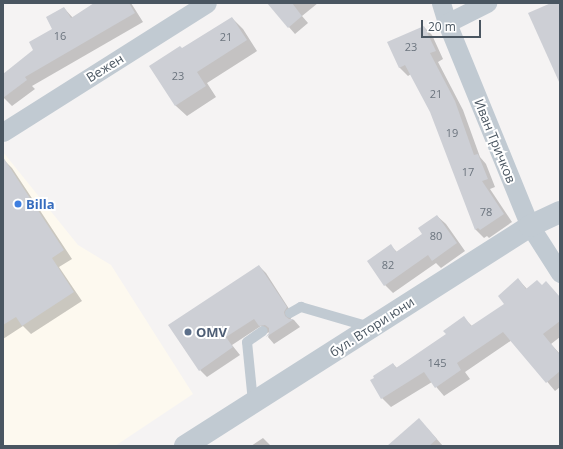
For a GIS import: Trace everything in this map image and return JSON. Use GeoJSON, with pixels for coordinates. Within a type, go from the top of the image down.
{"type":"FeatureCollection","features":[{"type":"Feature","properties":{"kind":"street","name":"Вежен"},"geometry":{"type":"LineString","coordinates":[[3,132],[207,3]]}},
{"type":"Feature","properties":{"kind":"street","name":"Иван Тричков"},"geometry":{"type":"LineString","coordinates":[[441,3],[447,23],[530,226],[560,273]]}},
{"type":"Feature","properties":{"kind":"street"},"geometry":{"type":"LineString","coordinates":[[447,23],[487,3]]}},
{"type":"Feature","properties":{"kind":"street","name":"бул. Втори юни"},"geometry":{"type":"LineString","coordinates":[[185,446],[530,226],[560,212]]}},
{"type":"Feature","properties":{"kind":"lane"},"geometry":{"type":"LineString","coordinates":[[290,312],[301,307],[372,327]]}},
{"type":"Feature","properties":{"kind":"lane"},"geometry":{"type":"LineString","coordinates":[[253,402],[247,342],[262,331]]}},
{"type":"Feature","properties":{"kind":"shaded area"},"geometry":{"type":"Polygon","coordinates":[[[3,152],[78,245],[111,265],[193,394],[115,446],[3,446],[3,152]]]}},
{"type":"Feature","properties":{"kind":"building"},"geometry":{"type":"Polygon","coordinates":[[[94,3],[129,3],[135,13],[25,77],[27,80],[3,98],[3,74],[33,50],[29,42],[52,29],[46,17],[64,7],[71,18],[94,3]]]}},
{"type":"Feature","properties":{"kind":"building"},"geometry":{"type":"Polygon","coordinates":[[[267,3],[292,3],[302,16],[288,28],[267,3]]]}},
{"type":"Feature","properties":{"kind":"building"},"geometry":{"type":"Polygon","coordinates":[[[551,3],[560,3],[560,84],[528,13],[551,3]]]}},
{"type":"Feature","properties":{"kind":"building"},"geometry":{"type":"Polygon","coordinates":[[[232,17],[247,40],[197,72],[206,86],[175,106],[149,66],[180,46],[182,48],[232,17]]]}},
{"type":"Feature","properties":{"kind":"building"},"geometry":{"type":"Polygon","coordinates":[[[424,26],[436,51],[430,53],[455,101],[474,155],[478,154],[488,179],[482,181],[504,214],[480,230],[478,228],[475,230],[430,112],[405,65],[399,68],[387,42],[424,26]]]}},
{"type":"Feature","properties":{"kind":"building","name":"Billa"},"geometry":{"type":"Polygon","coordinates":[[[3,157],[64,250],[52,258],[74,292],[22,326],[16,317],[3,325],[3,157]]]}},
{"type":"Feature","properties":{"kind":"building"},"geometry":{"type":"Polygon","coordinates":[[[437,215],[457,243],[432,261],[428,255],[384,286],[367,261],[391,244],[396,252],[422,234],[418,228],[437,215]]]}},
{"type":"Feature","properties":{"kind":"building"},"geometry":{"type":"Polygon","coordinates":[[[259,265],[287,307],[284,312],[285,316],[289,319],[294,319],[266,337],[269,333],[269,328],[265,325],[259,326],[254,319],[226,337],[233,347],[199,371],[168,325],[259,265]]]}},
{"type":"Feature","properties":{"kind":"building"},"geometry":{"type":"Polygon","coordinates":[[[518,278],[526,289],[537,280],[542,285],[546,281],[560,297],[560,321],[543,334],[560,355],[560,371],[546,383],[503,332],[457,363],[461,370],[435,388],[424,372],[381,399],[370,380],[374,378],[373,376],[393,363],[396,368],[446,334],[443,331],[464,316],[471,326],[504,304],[498,296],[518,278]]]}},
{"type":"Feature","properties":{"kind":"building"},"geometry":{"type":"Polygon","coordinates":[[[419,418],[437,439],[429,446],[387,446],[419,418]]]}},
{"type":"Feature","properties":{"kind":"place","name":"Billa"},"geometry":{"type":"Point","coordinates":[18,204]}},
{"type":"Feature","properties":{"kind":"place","name":"OMV"},"geometry":{"type":"Point","coordinates":[188,332]}}]}
